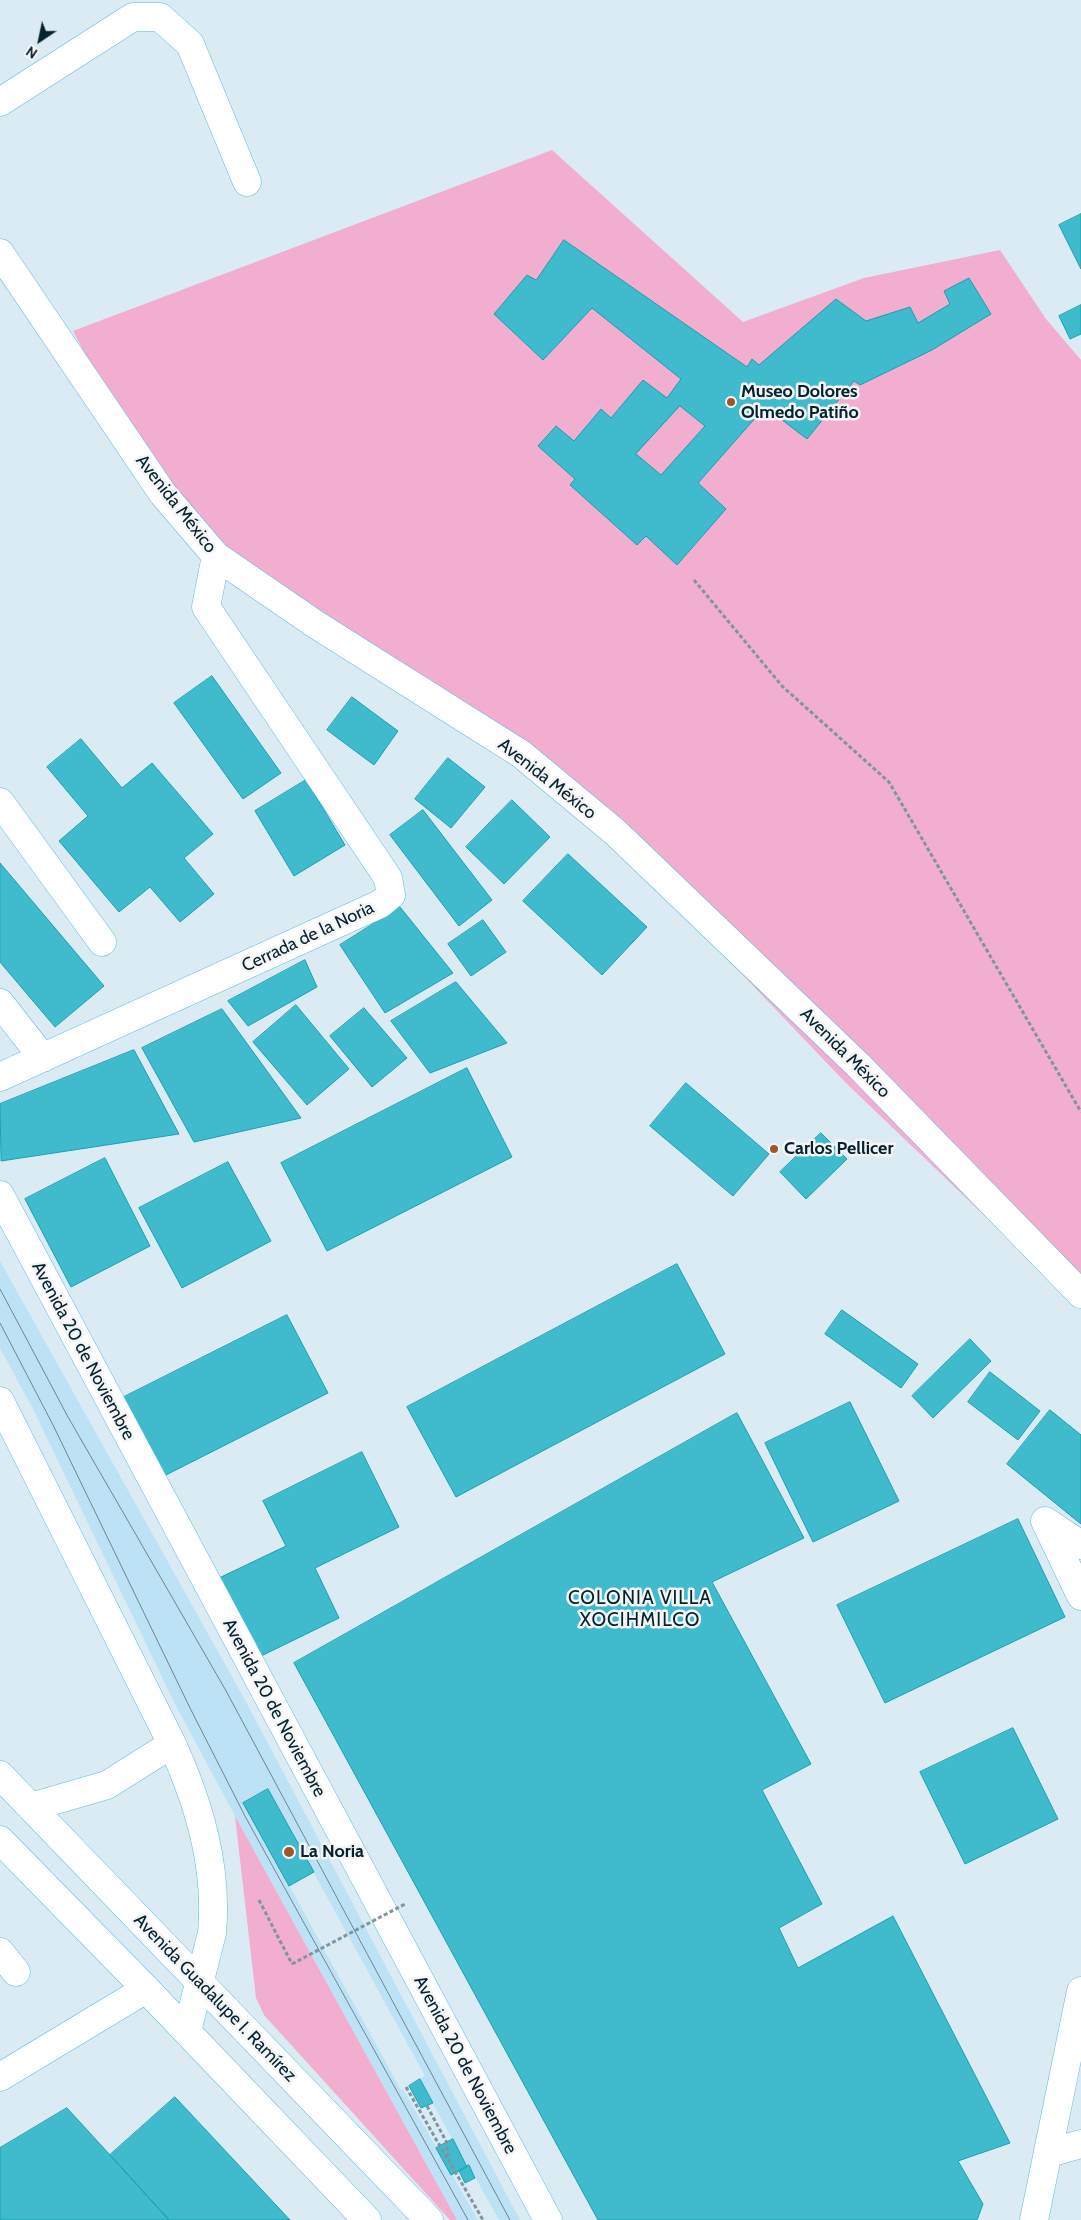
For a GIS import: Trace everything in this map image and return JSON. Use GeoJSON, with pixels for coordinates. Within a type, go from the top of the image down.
{"type":"FeatureCollection","features":[{"type":"Feature","properties":{"kind":"main road"},"geometry":{"type":"LineString","coordinates":[[0,102],[132,17],[160,17],[190,44],[248,182]]}},
{"type":"Feature","properties":{"kind":"main road","name":"Avenida México"},"geometry":{"type":"LineString","coordinates":[[0,253],[163,494],[216,556],[315,624],[521,754],[616,832],[858,1065],[1081,1294]]}},
{"type":"Feature","properties":{"kind":"main road","name":"Cerrada de la Noria"},"geometry":{"type":"LineString","coordinates":[[0,1077],[380,904],[391,895],[388,878],[206,607],[216,556]]}},
{"type":"Feature","properties":{"kind":"main road"},"geometry":{"type":"LineString","coordinates":[[0,802],[102,942]]}},
{"type":"Feature","properties":{"kind":"main road"},"geometry":{"type":"LineString","coordinates":[[0,1003],[43,1058]]}},
{"type":"Feature","properties":{"kind":"main road","name":"Avenida 20 de Noviembre"},"geometry":{"type":"LineString","coordinates":[[0,1195],[548,2220]]}},
{"type":"Feature","properties":{"kind":"main road"},"geometry":{"type":"LineString","coordinates":[[0,1402],[172,1744],[195,1799],[207,1846],[213,1890],[212,1933],[187,2031]]}},
{"type":"Feature","properties":{"kind":"main road"},"geometry":{"type":"LineString","coordinates":[[1081,1545],[1045,1521],[1081,1596]]}},
{"type":"Feature","properties":{"kind":"main road"},"geometry":{"type":"LineString","coordinates":[[31,1807],[107,1785],[172,1744]]}},
{"type":"Feature","properties":{"kind":"main road","name":"Avenida Guadalupe I. Ramírez"},"geometry":{"type":"LineString","coordinates":[[0,1775],[429,2220]]}},
{"type":"Feature","properties":{"kind":"main road"},"geometry":{"type":"LineString","coordinates":[[0,1840],[146,1988],[367,2220]]}},
{"type":"Feature","properties":{"kind":"main road"},"geometry":{"type":"LineString","coordinates":[[0,2077],[146,1988]]}},
{"type":"Feature","properties":{"kind":"main road"},"geometry":{"type":"LineString","coordinates":[[1034,2220],[1081,1991]]}},
{"type":"Feature","properties":{"kind":"main road"},"geometry":{"type":"LineString","coordinates":[[1049,2153],[1081,2144]]}},
{"type":"Feature","properties":{"kind":"path"},"geometry":{"type":"LineString","coordinates":[[694,580],[782,686],[889,782],[1081,1112]]}},
{"type":"Feature","properties":{"kind":"path"},"geometry":{"type":"LineString","coordinates":[[259,1900],[292,1964],[405,1904]]}},
{"type":"Feature","properties":{"kind":"path"},"geometry":{"type":"LineString","coordinates":[[406,2087],[483,2220]]}},
{"type":"Feature","properties":{"kind":"path"},"geometry":{"type":"LineString","coordinates":[[427,2106],[446,2141],[449,2161]]}},
{"type":"Feature","properties":{"kind":"shaded area"},"geometry":{"type":"Polygon","coordinates":[[[552,150],[743,322],[864,278],[1000,250],[1046,319],[1081,360],[1081,1308],[846,1083],[606,832],[430,679],[239,574],[161,498],[73,331],[552,150]]]}},
{"type":"Feature","properties":{"kind":"shaded area"},"geometry":{"type":"Polygon","coordinates":[[[0,1261],[245,1700],[520,2220],[499,2220],[469,2166],[467,2167],[420,2079],[425,2076],[268,1789],[244,1803],[401,2090],[403,2089],[478,2220],[457,2220],[235,1816],[175,1704],[33,1409],[0,1348],[0,1261]]]}},
{"type":"Feature","properties":{"kind":"shaded area"},"geometry":{"type":"Polygon","coordinates":[[[235,1816],[457,2220],[450,2220],[264,2015],[256,1998],[235,1816]]]}},
{"type":"Feature","properties":{"kind":"building"},"geometry":{"type":"Polygon","coordinates":[[[1081,214],[1081,269],[1059,225],[1081,214]]]}},
{"type":"Feature","properties":{"kind":"building","name":"Museo Dolores Olmedo Patiño"},"geometry":{"type":"Polygon","coordinates":[[[564,240],[747,367],[752,359],[759,365],[836,299],[866,321],[910,307],[918,323],[950,304],[944,291],[969,278],[991,314],[932,350],[860,385],[854,381],[807,439],[765,407],[698,483],[726,509],[677,565],[646,536],[637,545],[570,485],[575,479],[538,446],[556,426],[574,441],[601,409],[611,418],[643,380],[667,398],[681,379],[592,308],[543,360],[494,314],[527,275],[536,280],[564,240]],[[680,406],[636,454],[661,475],[705,426],[680,406]]]}},
{"type":"Feature","properties":{"kind":"building"},"geometry":{"type":"Polygon","coordinates":[[[1081,305],[1081,334],[1070,339],[1059,316],[1081,305]]]}},
{"type":"Feature","properties":{"kind":"building"},"geometry":{"type":"Polygon","coordinates":[[[212,676],[281,773],[243,799],[174,703],[212,676]]]}},
{"type":"Feature","properties":{"kind":"building"},"geometry":{"type":"Polygon","coordinates":[[[352,697],[398,731],[374,765],[327,730],[352,697]]]}},
{"type":"Feature","properties":{"kind":"building"},"geometry":{"type":"Polygon","coordinates":[[[81,739],[122,788],[152,763],[213,834],[184,858],[214,894],[180,922],[150,887],[119,912],[59,841],[88,816],[47,767],[81,739]]]}},
{"type":"Feature","properties":{"kind":"building"},"geometry":{"type":"Polygon","coordinates":[[[448,758],[485,787],[451,828],[415,799],[448,758]]]}},
{"type":"Feature","properties":{"kind":"building"},"geometry":{"type":"Polygon","coordinates":[[[306,780],[345,845],[294,876],[255,811],[306,780]]]}},
{"type":"Feature","properties":{"kind":"building"},"geometry":{"type":"Polygon","coordinates":[[[512,800],[550,837],[504,884],[466,847],[512,800]]]}},
{"type":"Feature","properties":{"kind":"building"},"geometry":{"type":"Polygon","coordinates":[[[423,810],[492,900],[459,926],[390,835],[423,810]]]}},
{"type":"Feature","properties":{"kind":"building"},"geometry":{"type":"Polygon","coordinates":[[[568,854],[647,927],[602,975],[523,901],[568,854]]]}},
{"type":"Feature","properties":{"kind":"building"},"geometry":{"type":"Polygon","coordinates":[[[0,863],[104,986],[55,1027],[0,962],[0,863]]]}},
{"type":"Feature","properties":{"kind":"building"},"geometry":{"type":"Polygon","coordinates":[[[400,907],[453,973],[385,1013],[340,945],[400,907]]]}},
{"type":"Feature","properties":{"kind":"building"},"geometry":{"type":"Polygon","coordinates":[[[483,920],[506,952],[471,976],[448,944],[483,920]]]}},
{"type":"Feature","properties":{"kind":"building"},"geometry":{"type":"Polygon","coordinates":[[[305,960],[317,987],[248,1026],[228,1001],[305,960]]]}},
{"type":"Feature","properties":{"kind":"building"},"geometry":{"type":"Polygon","coordinates":[[[456,982],[507,1043],[430,1073],[391,1021],[456,982]]]}},
{"type":"Feature","properties":{"kind":"building"},"geometry":{"type":"Polygon","coordinates":[[[296,1005],[349,1069],[307,1105],[253,1042],[296,1005]]]}},
{"type":"Feature","properties":{"kind":"building"},"geometry":{"type":"Polygon","coordinates":[[[364,1008],[407,1058],[372,1087],[330,1036],[364,1008]]]}},
{"type":"Feature","properties":{"kind":"building"},"geometry":{"type":"Polygon","coordinates":[[[222,1009],[301,1118],[194,1142],[142,1048],[222,1009]]]}},
{"type":"Feature","properties":{"kind":"building"},"geometry":{"type":"Polygon","coordinates":[[[134,1050],[179,1134],[1,1161],[0,1104],[134,1050]]]}},
{"type":"Feature","properties":{"kind":"building"},"geometry":{"type":"Polygon","coordinates":[[[467,1068],[512,1157],[327,1251],[281,1163],[467,1068]]]}},
{"type":"Feature","properties":{"kind":"building"},"geometry":{"type":"Polygon","coordinates":[[[686,1083],[769,1154],[733,1196],[650,1126],[686,1083]]]}},
{"type":"Feature","properties":{"kind":"building"},"geometry":{"type":"Polygon","coordinates":[[[821,1133],[847,1159],[806,1199],[780,1172],[821,1133]]]}},
{"type":"Feature","properties":{"kind":"building"},"geometry":{"type":"Polygon","coordinates":[[[105,1158],[150,1246],[71,1287],[25,1199],[105,1158]]]}},
{"type":"Feature","properties":{"kind":"building"},"geometry":{"type":"Polygon","coordinates":[[[228,1162],[271,1241],[182,1288],[139,1208],[228,1162]]]}},
{"type":"Feature","properties":{"kind":"building"},"geometry":{"type":"Polygon","coordinates":[[[677,1264],[725,1354],[456,1497],[407,1407],[677,1264]]]}},
{"type":"Feature","properties":{"kind":"building"},"geometry":{"type":"Polygon","coordinates":[[[842,1310],[918,1364],[901,1388],[825,1334],[842,1310]]]}},
{"type":"Feature","properties":{"kind":"building"},"geometry":{"type":"Polygon","coordinates":[[[287,1315],[328,1393],[162,1477],[122,1398],[287,1315]]]}},
{"type":"Feature","properties":{"kind":"building"},"geometry":{"type":"Polygon","coordinates":[[[970,1339],[991,1361],[933,1418],[912,1396],[970,1339]]]}},
{"type":"Feature","properties":{"kind":"building"},"geometry":{"type":"Polygon","coordinates":[[[990,1372],[1040,1411],[1018,1440],[968,1402],[990,1372]]]}},
{"type":"Feature","properties":{"kind":"building"},"geometry":{"type":"Polygon","coordinates":[[[850,1402],[899,1501],[813,1542],[765,1443],[850,1402]]]}},
{"type":"Feature","properties":{"kind":"building"},"geometry":{"type":"Polygon","coordinates":[[[1050,1410],[1081,1435],[1081,1524],[1007,1464],[1050,1410]]]}},
{"type":"Feature","properties":{"kind":"building"},"geometry":{"type":"Polygon","coordinates":[[[737,1413],[804,1538],[712,1582],[811,1764],[762,1790],[822,1904],[779,1928],[798,1968],[893,1916],[1010,2143],[958,2161],[983,2204],[977,2220],[598,2220],[294,1663],[737,1413]]]}},
{"type":"Feature","properties":{"kind":"building"},"geometry":{"type":"Polygon","coordinates":[[[362,1452],[399,1527],[315,1568],[339,1618],[257,1658],[217,1579],[286,1546],[263,1501],[362,1452]]]}},
{"type":"Feature","properties":{"kind":"building"},"geometry":{"type":"Polygon","coordinates":[[[1018,1519],[1065,1617],[885,1703],[837,1605],[1018,1519]]]}},
{"type":"Feature","properties":{"kind":"building"},"geometry":{"type":"Polygon","coordinates":[[[1013,1728],[1058,1819],[965,1864],[920,1772],[1013,1728]]]}},
{"type":"Feature","properties":{"kind":"building"},"geometry":{"type":"Polygon","coordinates":[[[268,1789],[314,1872],[289,1886],[243,1803],[268,1789]]]}},
{"type":"Feature","properties":{"kind":"building"},"geometry":{"type":"Polygon","coordinates":[[[420,2079],[433,2103],[421,2108],[409,2086],[420,2079]]]}},
{"type":"Feature","properties":{"kind":"building"},"geometry":{"type":"Polygon","coordinates":[[[175,2097],[290,2220],[169,2220],[110,2155],[175,2097]]]}},
{"type":"Feature","properties":{"kind":"building"},"geometry":{"type":"Polygon","coordinates":[[[67,2108],[169,2220],[0,2220],[0,2148],[67,2108]]]}},
{"type":"Feature","properties":{"kind":"building"},"geometry":{"type":"Polygon","coordinates":[[[453,2139],[467,2167],[451,2175],[436,2148],[453,2139]]]}},
{"type":"Feature","properties":{"kind":"building"},"geometry":{"type":"Polygon","coordinates":[[[469,2165],[475,2178],[465,2183],[459,2171],[469,2165]]]}},
{"type":"Feature","properties":{"kind":"tram line"},"geometry":{"type":"LineString","coordinates":[[0,1289],[68,1417],[225,1689],[510,2220]]}},
{"type":"Feature","properties":{"kind":"tram line"},"geometry":{"type":"LineString","coordinates":[[0,1323],[53,1425],[190,1708],[246,1818],[468,2220]]}},
{"type":"Feature","properties":{"kind":"place","name":"Museo Dolores Olmedo Patiño"},"geometry":{"type":"Point","coordinates":[731,402]}},
{"type":"Feature","properties":{"kind":"place","name":"Carlos Pellicer"},"geometry":{"type":"Point","coordinates":[774,1149]}},
{"type":"Feature","properties":{"kind":"place","name":"La Noria"},"geometry":{"type":"Point","coordinates":[289,1852]}},
{"type":"Feature","properties":{"kind":"district","name":"COLONIA VILLA XOCIHMILCO"},"geometry":{"type":"Point","coordinates":[640,1609]}}]}
